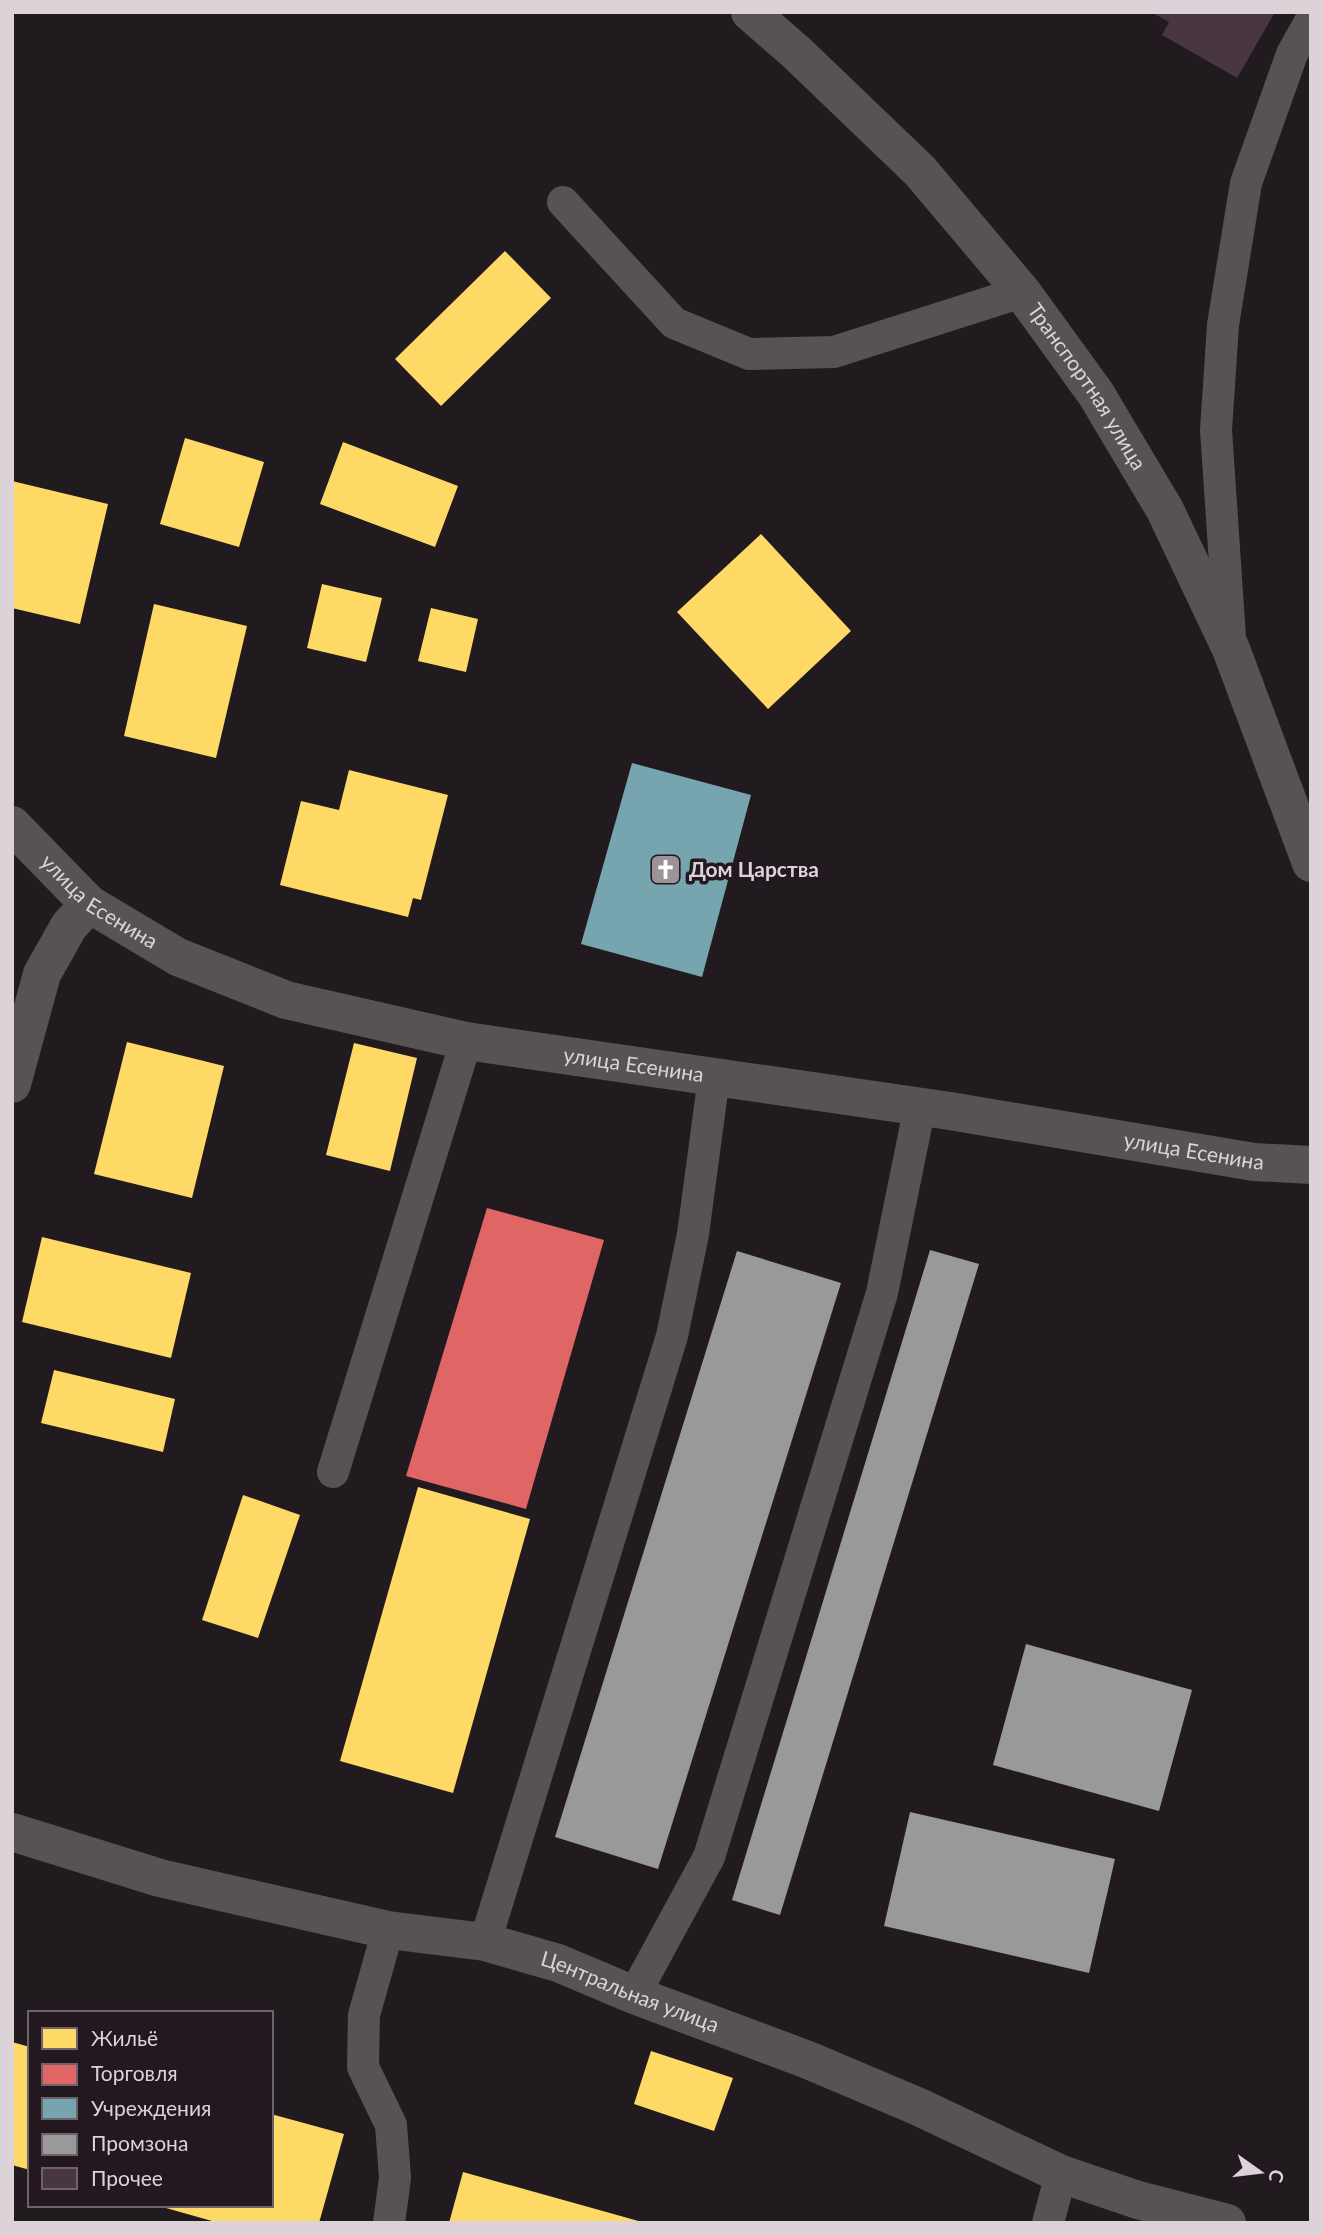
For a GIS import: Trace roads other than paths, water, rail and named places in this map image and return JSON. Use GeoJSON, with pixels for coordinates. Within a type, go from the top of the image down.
{"type":"FeatureCollection","features":[{"type":"Feature","properties":{"kind":"street","name":"Транспортная улица"},"geometry":{"type":"LineString","coordinates":[[750,12],[797,52],[920,171],[1022,292],[1096,394],[1158,498],[1231,649],[1308,846]]}},
{"type":"Feature","properties":{"kind":"street","name":"улица Есенина"},"geometry":{"type":"LineString","coordinates":[[12,825],[89,904],[178,957],[286,1000],[466,1041],[920,1107],[1254,1161],[1311,1165]]}},
{"type":"Feature","properties":{"kind":"street"},"geometry":{"type":"LineString","coordinates":[[12,1084],[42,974],[69,926],[89,904]]}},
{"type":"Feature","properties":{"kind":"street","name":"Центральная улица"},"geometry":{"type":"LineString","coordinates":[[12,1832],[160,1878],[388,1930],[485,1942],[558,1963],[634,1995],[833,2070],[1061,2174],[1138,2200],[1227,2223]]}},
{"type":"Feature","properties":{"kind":"lane"},"geometry":{"type":"LineString","coordinates":[[1231,649],[1216,430],[1223,325],[1246,183],[1292,54],[1311,19]]}},
{"type":"Feature","properties":{"kind":"lane"},"geometry":{"type":"LineString","coordinates":[[563,202],[674,323],[749,354],[834,352],[1022,292]]}},
{"type":"Feature","properties":{"kind":"lane"},"geometry":{"type":"LineString","coordinates":[[333,1472],[466,1041]]}},
{"type":"Feature","properties":{"kind":"lane"},"geometry":{"type":"LineString","coordinates":[[485,1942],[672,1336],[693,1234],[714,1077]]}},
{"type":"Feature","properties":{"kind":"lane"},"geometry":{"type":"LineString","coordinates":[[634,1995],[709,1857],[882,1293],[920,1107]]}},
{"type":"Feature","properties":{"kind":"lane"},"geometry":{"type":"LineString","coordinates":[[388,1930],[363,2015],[363,2067],[391,2125],[395,2178],[389,2223]]}},
{"type":"Feature","properties":{"kind":"lane"},"geometry":{"type":"LineString","coordinates":[[1048,2223],[1061,2174]]}},
{"type":"Feature","properties":{"kind":"place","name":"Дом Царства"},"geometry":{"type":"Point","coordinates":[666,870]}}]}
